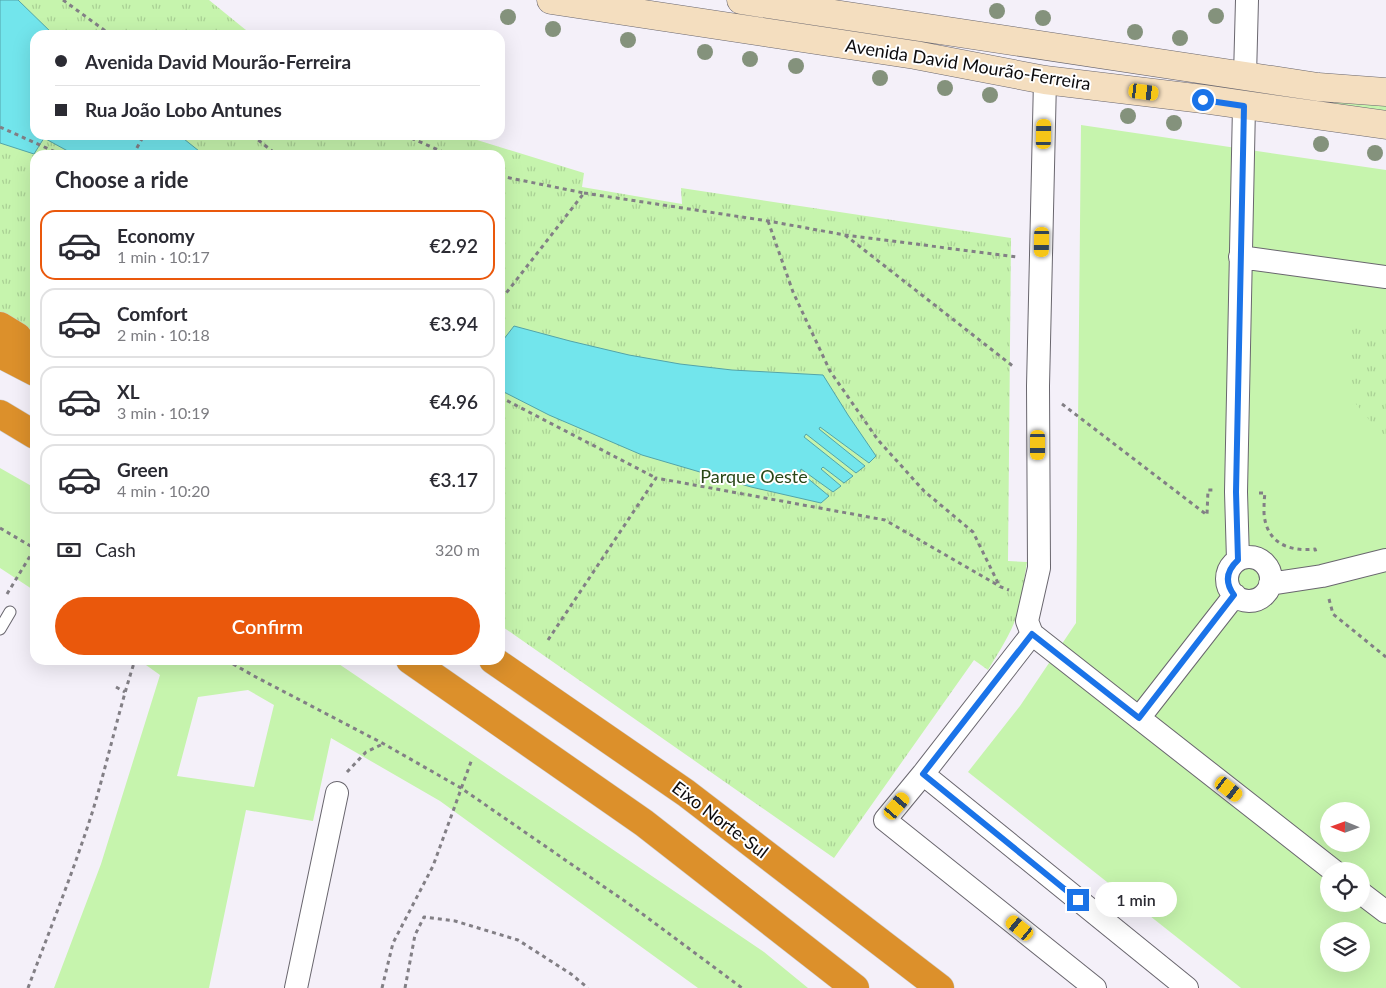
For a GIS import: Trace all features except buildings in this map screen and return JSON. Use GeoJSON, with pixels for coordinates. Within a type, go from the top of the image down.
{"type":"FeatureCollection","features":[{"type":"Feature","properties":{"kind":"highway"},"geometry":{"type":"LineString","coordinates":[[0,326],[18,337],[30,361]]}},
{"type":"Feature","properties":{"kind":"highway"},"geometry":{"type":"LineString","coordinates":[[0,354],[30,369]]}},
{"type":"Feature","properties":{"kind":"highway"},"geometry":{"type":"LineString","coordinates":[[0,414],[30,432]]}},
{"type":"Feature","properties":{"kind":"highway"},"geometry":{"type":"LineString","coordinates":[[0,422],[30,433]]}},
{"type":"Feature","properties":{"kind":"highway"},"geometry":{"type":"LineString","coordinates":[[417,665],[644,823],[855,988]]}},
{"type":"Feature","properties":{"kind":"highway","name":"Eixo Norte-Sul"},"geometry":{"type":"LineString","coordinates":[[500,665],[686,793],[940,988]]}},
{"type":"Feature","properties":{"kind":"street","name":"Avenida David Mourão-Ferreira"},"geometry":{"type":"LineString","coordinates":[[551,0],[915,55],[1045,80],[1386,125]]}},
{"type":"Feature","properties":{"kind":"street","name":"Avenida David Mourão-Ferreira"},"geometry":{"type":"LineString","coordinates":[[741,0],[820,6],[1245,76],[1318,87],[1386,92]]}},
{"type":"Feature","properties":{"kind":"street"},"geometry":{"type":"LineString","coordinates":[[1245,76],[1247,0]]}},
{"type":"Feature","properties":{"kind":"street"},"geometry":{"type":"LineString","coordinates":[[816,40],[820,6]]}},
{"type":"Feature","properties":{"kind":"street"},"geometry":{"type":"LineString","coordinates":[[1045,80],[1038,386],[1039,568],[1027,621],[1032,634],[1323,862]]}},
{"type":"Feature","properties":{"kind":"street"},"geometry":{"type":"LineString","coordinates":[[1238,560],[1236,492],[1244,106]]}},
{"type":"Feature","properties":{"kind":"street"},"geometry":{"type":"LineString","coordinates":[[1240,257],[1386,278]]}},
{"type":"Feature","properties":{"kind":"street"},"geometry":{"type":"LineString","coordinates":[[1252,558],[1259,560],[1269,570],[1270,584],[1267,592],[1262,597],[1248,601],[1241,599],[1234,595],[1228,584],[1229,570],[1238,560],[1252,558]]}},
{"type":"Feature","properties":{"kind":"street"},"geometry":{"type":"LineString","coordinates":[[1270,584],[1322,576],[1386,560]]}},
{"type":"Feature","properties":{"kind":"street"},"geometry":{"type":"LineString","coordinates":[[1139,718],[1234,595]]}},
{"type":"Feature","properties":{"kind":"street"},"geometry":{"type":"LineString","coordinates":[[1032,634],[885,820],[1095,988]]}},
{"type":"Feature","properties":{"kind":"street"},"geometry":{"type":"LineString","coordinates":[[923,774],[1187,988]]}},
{"type":"Feature","properties":{"kind":"street"},"geometry":{"type":"LineString","coordinates":[[296,988],[337,792]]}},
{"type":"Feature","properties":{"kind":"street"},"geometry":{"type":"LineString","coordinates":[[1370,900],[1386,912]]}},
{"type":"Feature","properties":{"kind":"lane"},"geometry":{"type":"LineString","coordinates":[[0,629],[10,612]]}},
{"type":"Feature","properties":{"kind":"path"},"geometry":{"type":"LineString","coordinates":[[63,0],[104,30]]}},
{"type":"Feature","properties":{"kind":"path"},"geometry":{"type":"LineString","coordinates":[[0,127],[52,150]]}},
{"type":"Feature","properties":{"kind":"path"},"geometry":{"type":"LineString","coordinates":[[258,140],[271,150]]}},
{"type":"Feature","properties":{"kind":"path"},"geometry":{"type":"LineString","coordinates":[[416,140],[438,150]]}},
{"type":"Feature","properties":{"kind":"path"},"geometry":{"type":"LineString","coordinates":[[505,177],[584,194],[768,221],[845,235],[1042,260]]}},
{"type":"Feature","properties":{"kind":"path"},"geometry":{"type":"LineString","coordinates":[[505,295],[584,194]]}},
{"type":"Feature","properties":{"kind":"path"},"geometry":{"type":"LineString","coordinates":[[768,221],[793,292],[830,370],[878,440],[897,462],[924,491],[974,532],[1001,587]]}},
{"type":"Feature","properties":{"kind":"path"},"geometry":{"type":"LineString","coordinates":[[845,235],[1207,515],[1208,490],[1265,493],[1264,514],[1274,539],[1283,546],[1294,549],[1315,549],[1333,614],[1386,657]]}},
{"type":"Feature","properties":{"kind":"path"},"geometry":{"type":"LineString","coordinates":[[505,400],[656,478],[885,520],[1001,587],[1032,598]]}},
{"type":"Feature","properties":{"kind":"path"},"geometry":{"type":"LineString","coordinates":[[548,640],[656,478]]}},
{"type":"Feature","properties":{"kind":"path"},"geometry":{"type":"LineString","coordinates":[[0,528],[30,545]]}},
{"type":"Feature","properties":{"kind":"path"},"geometry":{"type":"LineString","coordinates":[[5,597],[30,556]]}},
{"type":"Feature","properties":{"kind":"path"},"geometry":{"type":"LineString","coordinates":[[28,988],[77,859],[133,665]]}},
{"type":"Feature","properties":{"kind":"path"},"geometry":{"type":"LineString","coordinates":[[235,665],[384,744],[461,788],[629,904],[742,988]]}},
{"type":"Feature","properties":{"kind":"path"},"geometry":{"type":"LineString","coordinates":[[116,686],[125,692]]}},
{"type":"Feature","properties":{"kind":"path"},"geometry":{"type":"LineString","coordinates":[[337,792],[347,771],[366,752],[384,744]]}},
{"type":"Feature","properties":{"kind":"path"},"geometry":{"type":"LineString","coordinates":[[382,988],[393,943],[433,866],[472,759]]}},
{"type":"Feature","properties":{"kind":"path"},"geometry":{"type":"LineString","coordinates":[[406,988],[416,934],[424,917],[455,921],[518,940],[571,974],[588,988]]}},
{"type":"Feature","properties":{"kind":"green space","name":"Parque Oeste"},"geometry":{"type":"Polygon","coordinates":[[[0,0],[209,0],[246,30],[30,30],[30,140],[477,140],[584,173],[582,187],[682,204],[681,188],[1011,238],[1008,561],[1027,562],[1017,615],[1008,636],[988,670],[974,660],[834,858],[505,628],[505,150],[30,150],[30,330],[0,313],[0,0]]]}},
{"type":"Feature","properties":{"kind":"green space"},"geometry":{"type":"Polygon","coordinates":[[[1214,83],[1386,105],[1386,114],[1213,87],[1214,83]]]}},
{"type":"Feature","properties":{"kind":"green space"},"geometry":{"type":"Polygon","coordinates":[[[1081,125],[1386,170],[1386,988],[1241,988],[968,772],[1020,706],[1076,623],[1081,125]]]}},
{"type":"Feature","properties":{"kind":"green space"},"geometry":{"type":"Polygon","coordinates":[[[1352,327],[1386,329],[1386,440],[1346,392],[1352,327]]]}},
{"type":"Feature","properties":{"kind":"green space"},"geometry":{"type":"Polygon","coordinates":[[[0,468],[30,485],[30,588],[0,568],[0,468]]]}},
{"type":"Feature","properties":{"kind":"green space"},"geometry":{"type":"Polygon","coordinates":[[[146,665],[340,665],[764,952],[808,988],[698,988],[440,801],[331,738],[313,821],[246,810],[209,988],[54,988],[101,864],[160,675],[146,665]],[[248,690],[198,697],[177,776],[254,787],[274,705],[248,690]]]}},
{"type":"Feature","properties":{"kind":"water"},"geometry":{"type":"Polygon","coordinates":[[[0,0],[18,0],[49,30],[30,30],[30,140],[43,140],[36,150],[30,150],[30,153],[0,143],[0,0]]]}},
{"type":"Feature","properties":{"kind":"water"},"geometry":{"type":"Polygon","coordinates":[[[48,140],[185,140],[198,150],[66,150],[48,140]]]}},
{"type":"Feature","properties":{"kind":"water"},"geometry":{"type":"Polygon","coordinates":[[[514,326],[629,355],[680,364],[732,370],[823,375],[876,456],[869,463],[820,427],[819,429],[865,466],[856,473],[806,434],[804,437],[853,476],[844,483],[823,467],[821,469],[841,486],[833,492],[801,469],[800,472],[829,496],[821,503],[751,487],[642,455],[549,415],[505,393],[505,338],[514,326]]]}},
{"type":"Feature","properties":{"kind":"route"},"geometry":{"type":"LineString","coordinates":[[1078,900],[923,774],[1032,634],[1139,718],[1234,595],[1228,584],[1228,577],[1229,570],[1238,560],[1236,492],[1244,106],[1203,100]]}}]}
